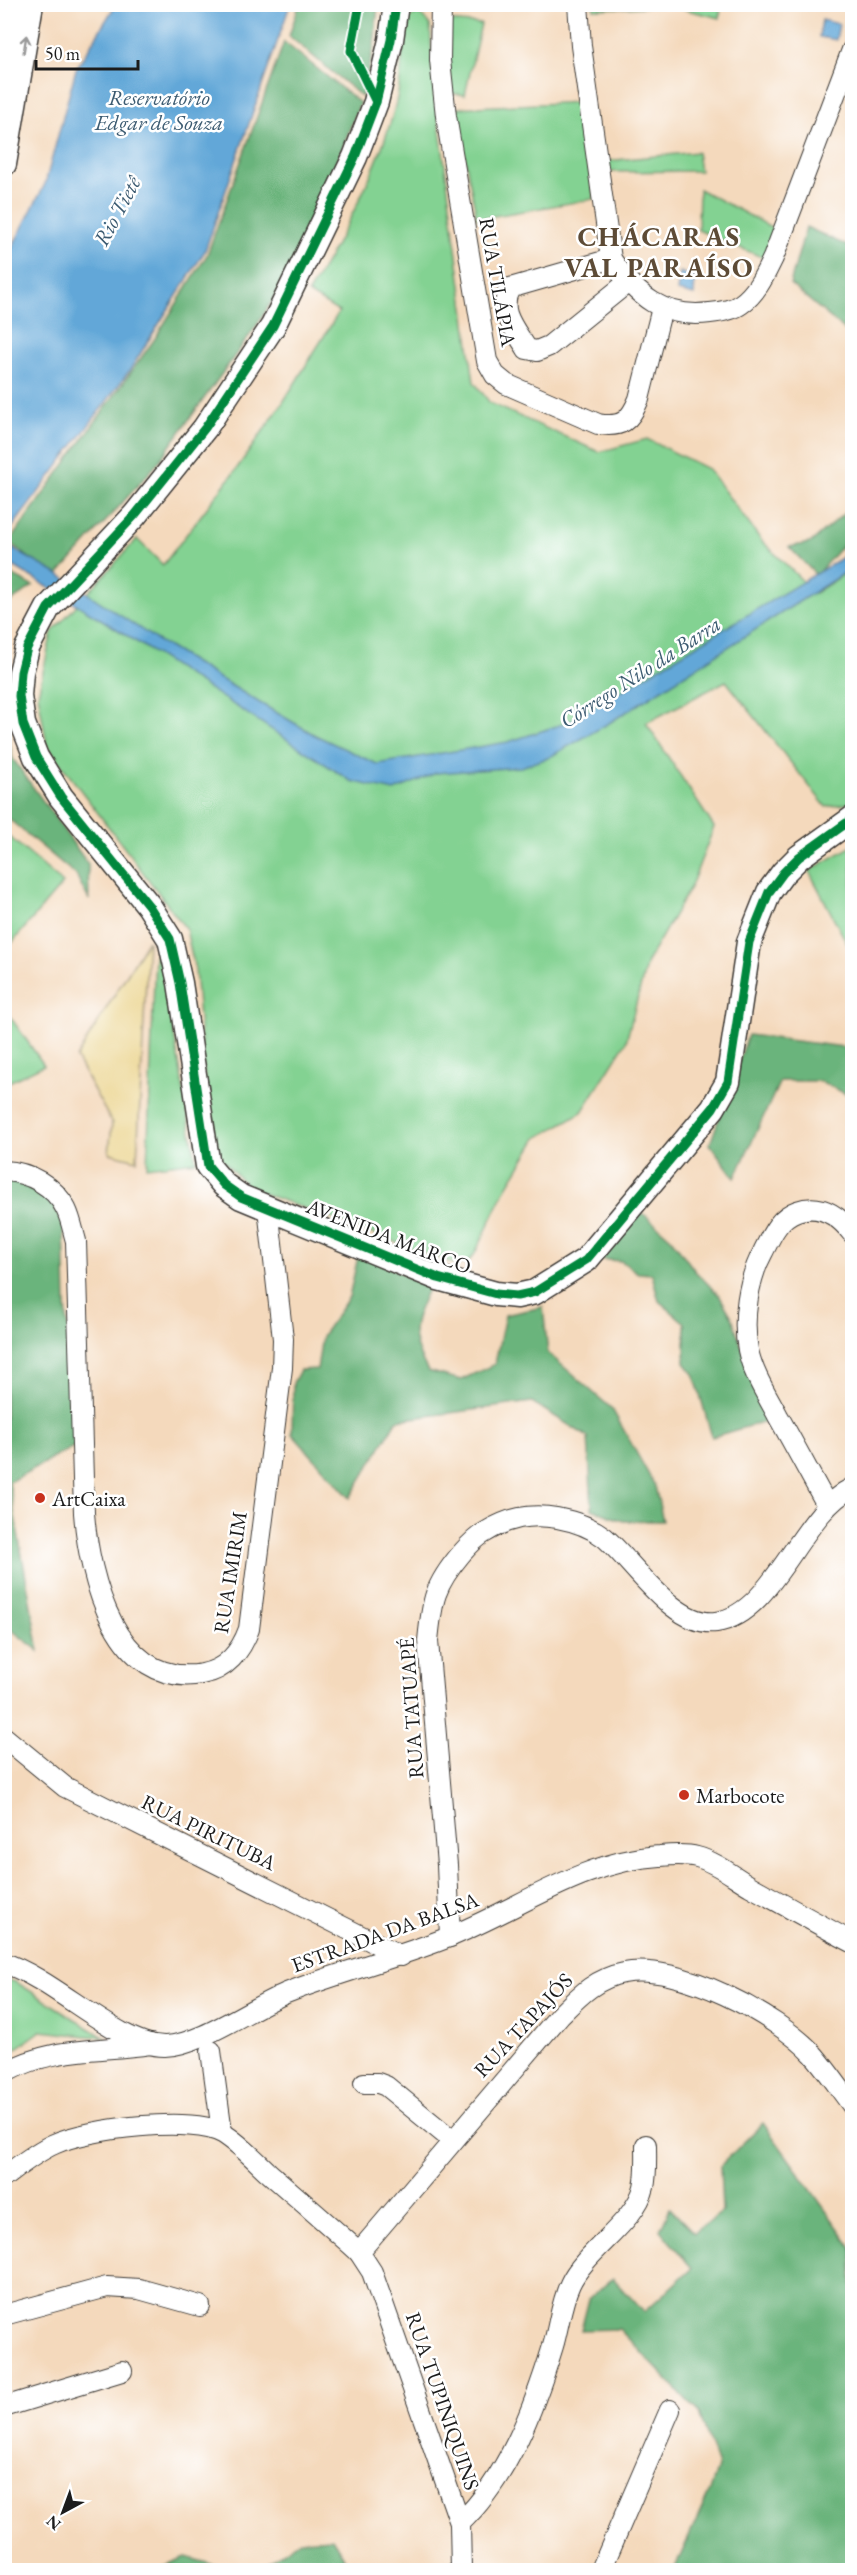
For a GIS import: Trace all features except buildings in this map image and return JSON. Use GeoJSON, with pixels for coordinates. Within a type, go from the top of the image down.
{"type":"FeatureCollection","features":[{"type":"Feature","properties":{"kind":"main road"},"geometry":{"type":"LineString","coordinates":[[4,63],[13,4]]}},
{"type":"Feature","properties":{"kind":"main road"},"geometry":{"type":"LineString","coordinates":[[4,164],[31,4]]}},
{"type":"Feature","properties":{"kind":"main road","name":"AVENIDA MARCO"},"geometry":{"type":"LineString","coordinates":[[396,4],[391,40],[376,102],[355,157],[273,326],[205,428],[135,515],[48,608],[27,648],[21,672],[19,696],[23,724],[36,758],[61,797],[149,906],[170,939],[176,957],[208,1166],[224,1185],[240,1197],[438,1278],[496,1294],[517,1296],[535,1292],[586,1260],[713,1108],[728,1082],[749,942],[770,892],[783,873],[799,857],[852,819]]}},
{"type":"Feature","properties":{"kind":"street","name":"RUA TILÁPIA"},"geometry":{"type":"LineString","coordinates":[[441,4],[440,60],[446,116],[487,361],[495,375],[506,384],[598,424],[612,426],[621,424],[634,412],[639,399],[662,308]]}},
{"type":"Feature","properties":{"kind":"street"},"geometry":{"type":"LineString","coordinates":[[578,4],[581,46],[611,259],[627,283],[647,300],[662,308],[693,316],[723,312],[741,304],[760,284],[773,258],[852,50]]}},
{"type":"Feature","properties":{"kind":"street"},"geometry":{"type":"LineString","coordinates":[[611,259],[510,288],[504,299],[504,310],[527,349],[537,351],[549,346],[627,283]]}},
{"type":"Feature","properties":{"kind":"street","name":"RUA IMIRIM"},"geometry":{"type":"LineString","coordinates":[[4,1171],[21,1173],[37,1179],[58,1195],[67,1210],[76,1241],[86,1543],[92,1571],[103,1602],[126,1645],[141,1661],[160,1671],[191,1676],[220,1668],[243,1646],[249,1629],[282,1368],[283,1339],[268,1208]]}},
{"type":"Feature","properties":{"kind":"street"},"geometry":{"type":"LineString","coordinates":[[827,1505],[757,1378],[748,1350],[746,1322],[750,1290],[758,1260],[778,1225],[790,1214],[808,1207],[823,1209],[834,1215],[852,1233]]}},
{"type":"Feature","properties":{"kind":"street","name":"RUA TATUAPÉ"},"geometry":{"type":"LineString","coordinates":[[450,1937],[447,1865],[428,1641],[431,1610],[438,1584],[465,1550],[488,1530],[520,1516],[543,1515],[566,1520],[603,1536],[663,1597],[688,1617],[703,1623],[718,1622],[734,1616],[750,1605],[827,1505],[838,1494],[852,1488]]}},
{"type":"Feature","properties":{"kind":"street","name":"RUA PIRITUBA"},"geometry":{"type":"LineString","coordinates":[[4,1737],[65,1787],[401,1956]]}},
{"type":"Feature","properties":{"kind":"street","name":"ESTRADA DA BALSA"},"geometry":{"type":"LineString","coordinates":[[4,1963],[31,1974],[108,2025],[150,2044],[165,2046],[185,2042],[290,1992],[401,1956],[494,1919],[583,1872],[645,1857],[671,1855],[696,1856],[711,1862],[852,1942]]}},
{"type":"Feature","properties":{"kind":"street","name":"RUA TAPAJÓS"},"geometry":{"type":"LineString","coordinates":[[359,2252],[452,2140],[579,1996],[595,1984],[625,1972],[649,1971],[743,2003],[790,2033],[813,2054],[852,2105]]}},
{"type":"Feature","properties":{"kind":"street"},"geometry":{"type":"LineString","coordinates":[[4,2073],[22,2064],[55,2053],[108,2050],[150,2044]]}},
{"type":"Feature","properties":{"kind":"street"},"geometry":{"type":"LineString","coordinates":[[4,2177],[54,2144],[76,2135],[116,2128],[166,2125],[222,2132],[211,2051]]}},
{"type":"Feature","properties":{"kind":"street"},"geometry":{"type":"LineString","coordinates":[[364,2083],[378,2083],[386,2086],[452,2140]]}},
{"type":"Feature","properties":{"kind":"street","name":"RUA TUPINIQUINS"},"geometry":{"type":"LineString","coordinates":[[222,2132],[359,2252],[372,2272],[460,2523],[461,2571]]}},
{"type":"Feature","properties":{"kind":"street"},"geometry":{"type":"LineString","coordinates":[[460,2523],[492,2487],[531,2408],[549,2361],[570,2283],[581,2267],[626,2218],[642,2194],[645,2185],[646,2145]]}},
{"type":"Feature","properties":{"kind":"street"},"geometry":{"type":"LineString","coordinates":[[4,2315],[107,2287],[124,2286],[200,2306]]}},
{"type":"Feature","properties":{"kind":"street"},"geometry":{"type":"LineString","coordinates":[[4,2407],[122,2371]]}},
{"type":"Feature","properties":{"kind":"street"},"geometry":{"type":"LineString","coordinates":[[601,2571],[670,2410]]}},
{"type":"Feature","properties":{"kind":"green space"},"geometry":{"type":"Polygon","coordinates":[[[593,4],[721,5],[720,18],[670,6],[594,9],[593,4]]]}},
{"type":"Feature","properties":{"kind":"green space"},"geometry":{"type":"Polygon","coordinates":[[[299,5],[378,5],[374,46],[362,97],[289,36],[299,5]]]}},
{"type":"Feature","properties":{"kind":"green space"},"geometry":{"type":"Polygon","coordinates":[[[418,12],[430,25],[434,85],[474,382],[490,403],[599,452],[647,439],[708,469],[761,540],[815,593],[852,569],[852,803],[826,807],[726,681],[646,723],[714,827],[691,886],[647,962],[626,1042],[582,1112],[537,1138],[507,1187],[474,1255],[468,1262],[457,1265],[249,1188],[215,1152],[203,1065],[195,970],[186,929],[47,746],[38,694],[52,632],[137,539],[163,565],[235,471],[282,404],[339,312],[308,293],[335,247],[373,170],[392,118],[398,93],[406,20],[418,12]]]}},
{"type":"Feature","properties":{"kind":"green space"},"geometry":{"type":"Polygon","coordinates":[[[448,21],[481,24],[465,95],[449,93],[448,21]]]}},
{"type":"Feature","properties":{"kind":"green space"},"geometry":{"type":"Polygon","coordinates":[[[284,42],[360,103],[319,208],[285,280],[257,325],[157,464],[55,578],[9,542],[154,340],[207,255],[284,42]]]}},
{"type":"Feature","properties":{"kind":"green space"},"geometry":{"type":"Polygon","coordinates":[[[581,102],[594,199],[477,219],[455,108],[581,102]]]}},
{"type":"Feature","properties":{"kind":"green space"},"geometry":{"type":"Polygon","coordinates":[[[697,152],[700,171],[608,172],[606,161],[697,152]]]}},
{"type":"Feature","properties":{"kind":"green space"},"geometry":{"type":"Polygon","coordinates":[[[699,189],[777,230],[766,259],[698,230],[699,189]]]}},
{"type":"Feature","properties":{"kind":"green space"},"geometry":{"type":"Polygon","coordinates":[[[806,227],[852,248],[852,336],[790,284],[806,227]]]}},
{"type":"Feature","properties":{"kind":"green space"},"geometry":{"type":"Polygon","coordinates":[[[852,492],[852,535],[816,575],[789,547],[810,543],[848,510],[852,492]]]}},
{"type":"Feature","properties":{"kind":"green space"},"geometry":{"type":"Polygon","coordinates":[[[4,571],[33,586],[5,606],[4,606],[4,571]]]}},
{"type":"Feature","properties":{"kind":"green space"},"geometry":{"type":"Polygon","coordinates":[[[4,715],[13,759],[88,864],[89,900],[76,875],[5,816],[4,715]]]}},
{"type":"Feature","properties":{"kind":"green space"},"geometry":{"type":"Polygon","coordinates":[[[5,833],[63,883],[5,951],[5,833]]]}},
{"type":"Feature","properties":{"kind":"green space"},"geometry":{"type":"Polygon","coordinates":[[[852,846],[852,953],[809,871],[852,846]]]}},
{"type":"Feature","properties":{"kind":"green space"},"geometry":{"type":"Polygon","coordinates":[[[155,954],[161,959],[196,1161],[147,1167],[155,954]]]}},
{"type":"Feature","properties":{"kind":"green space"},"geometry":{"type":"Polygon","coordinates":[[[4,1008],[44,1065],[5,1084],[4,1084],[4,1008]]]}},
{"type":"Feature","properties":{"kind":"green space"},"geometry":{"type":"Polygon","coordinates":[[[748,1035],[852,1048],[852,1097],[820,1081],[780,1081],[735,1178],[710,1144],[748,1035]]]}},
{"type":"Feature","properties":{"kind":"green space"},"geometry":{"type":"Polygon","coordinates":[[[5,1179],[29,1183],[52,1197],[64,1224],[66,1306],[77,1445],[9,1482],[39,1651],[5,1625],[5,1179]]]}},
{"type":"Feature","properties":{"kind":"green space"},"geometry":{"type":"Polygon","coordinates":[[[638,1209],[671,1238],[695,1271],[719,1295],[732,1317],[766,1421],[712,1437],[694,1374],[685,1363],[685,1323],[659,1301],[652,1274],[638,1273],[621,1261],[597,1259],[638,1209]]]}},
{"type":"Feature","properties":{"kind":"green space"},"geometry":{"type":"Polygon","coordinates":[[[359,1252],[429,1287],[414,1329],[417,1348],[428,1371],[461,1380],[495,1364],[505,1315],[543,1307],[548,1353],[612,1409],[655,1486],[663,1521],[623,1521],[592,1509],[588,1437],[532,1402],[397,1420],[350,1498],[292,1434],[293,1383],[300,1370],[317,1369],[322,1336],[349,1297],[359,1252]]]}},
{"type":"Feature","properties":{"kind":"green space"},"geometry":{"type":"Polygon","coordinates":[[[4,1979],[16,1982],[105,2038],[41,2031],[5,2057],[4,1979]]]}},
{"type":"Feature","properties":{"kind":"green space"},"geometry":{"type":"Polygon","coordinates":[[[763,2123],[852,2247],[852,2570],[674,2570],[712,2486],[718,2466],[699,2413],[619,2329],[581,2330],[589,2299],[613,2278],[644,2312],[692,2268],[660,2230],[670,2208],[694,2233],[722,2212],[720,2166],[763,2123]]]}},
{"type":"Feature","properties":{"kind":"green space"},"geometry":{"type":"Polygon","coordinates":[[[332,2538],[352,2570],[257,2570],[300,2540],[332,2538]]]}},
{"type":"Feature","properties":{"kind":"green space"},"geometry":{"type":"Polygon","coordinates":[[[186,2557],[232,2570],[153,2570],[186,2557]]]}},
{"type":"Feature","properties":{"kind":"sand"},"geometry":{"type":"Polygon","coordinates":[[[148,940],[137,1160],[109,1153],[112,1123],[76,1058],[148,940]]]}},
{"type":"Feature","properties":{"kind":"water","name":"Reservatório Edgar de Souza"},"geometry":{"type":"Polygon","coordinates":[[[116,4],[290,5],[205,251],[130,370],[5,537],[5,261],[45,184],[76,69],[116,4]]]}},
{"type":"Feature","properties":{"kind":"water"},"geometry":{"type":"Polygon","coordinates":[[[822,20],[839,24],[836,40],[819,37],[822,20]]]}},
{"type":"Feature","properties":{"kind":"water"},"geometry":{"type":"Polygon","coordinates":[[[680,272],[695,278],[694,295],[677,291],[680,272]]]}},
{"type":"Feature","properties":{"kind":"water"},"geometry":{"type":"Polygon","coordinates":[[[4,544],[63,577],[157,640],[260,703],[315,735],[377,764],[508,742],[569,722],[842,558],[852,545],[852,568],[609,723],[548,758],[521,767],[436,773],[394,791],[351,781],[112,626],[5,561],[4,544]]]}},
{"type":"Feature","properties":{"kind":"cycle path"},"geometry":{"type":"LineString","coordinates":[[360,4],[351,51],[376,102]]}},
{"type":"Feature","properties":{"kind":"cycle path"},"geometry":{"type":"LineString","coordinates":[[396,4],[391,40],[376,102],[355,157],[273,326],[205,428],[135,515],[48,608],[27,648],[21,672],[19,696],[23,724],[36,757],[61,797],[149,906],[170,939],[180,983],[208,1166],[224,1185],[241,1197],[438,1278],[496,1294],[517,1296],[535,1292],[586,1260],[713,1108],[728,1082],[749,942],[769,892],[799,857],[852,819]]}},
{"type":"Feature","properties":{"kind":"place","name":"ArtCaixa"},"geometry":{"type":"Point","coordinates":[40,1498]}},
{"type":"Feature","properties":{"kind":"place","name":"Marbocote"},"geometry":{"type":"Point","coordinates":[684,1795]}},
{"type":"Feature","properties":{"kind":"district","name":"CHÁCARAS VAL PARAÍSO"},"geometry":{"type":"Point","coordinates":[659,252]}},
{"type":"Feature","properties":{"kind":"water label","name":"Rio Tietê"},"geometry":{"type":"Point","coordinates":[117,211]}},
{"type":"Feature","properties":{"kind":"water label","name":"Córrego Nilo da Barra"},"geometry":{"type":"Point","coordinates":[640,672]}}]}
